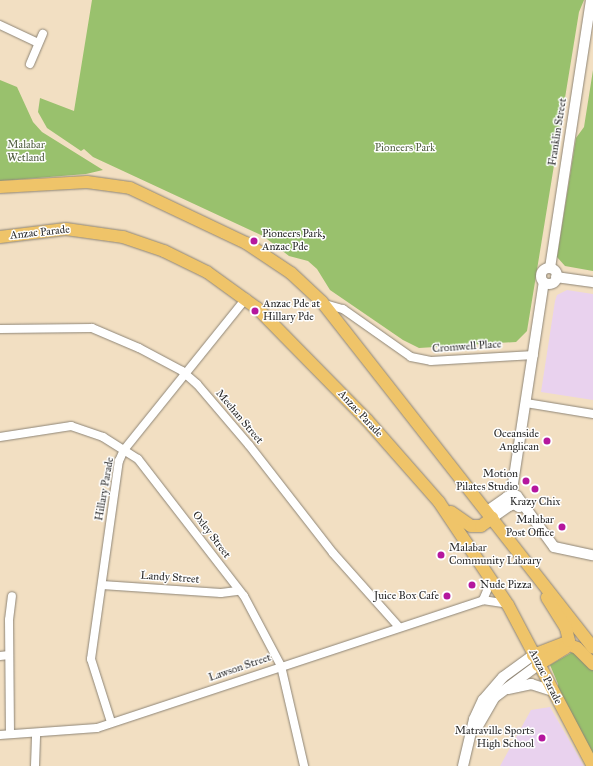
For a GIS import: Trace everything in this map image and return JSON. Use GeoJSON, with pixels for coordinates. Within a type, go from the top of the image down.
{"type":"FeatureCollection","features":[{"type":"Feature","properties":{"kind":"main road"},"geometry":{"type":"LineString","coordinates":[[0,187],[87,182],[130,188],[177,208],[251,246],[291,273],[322,302],[593,647]]}},
{"type":"Feature","properties":{"kind":"main road","name":"Anzac Parade"},"geometry":{"type":"LineString","coordinates":[[0,237],[66,229],[123,237],[164,251],[207,272],[246,298],[274,324],[367,420],[438,502],[483,564],[508,604],[552,691],[593,766]]}},
{"type":"Feature","properties":{"kind":"main road"},"geometry":{"type":"LineString","coordinates":[[438,502],[471,526]]}},
{"type":"Feature","properties":{"kind":"main road"},"geometry":{"type":"LineString","coordinates":[[471,526],[490,514]]}},
{"type":"Feature","properties":{"kind":"main road"},"geometry":{"type":"LineString","coordinates":[[471,526],[471,535],[483,564]]}},
{"type":"Feature","properties":{"kind":"main road"},"geometry":{"type":"LineString","coordinates":[[532,568],[568,633],[568,644]]}},
{"type":"Feature","properties":{"kind":"main road"},"geometry":{"type":"LineString","coordinates":[[536,660],[568,644]]}},
{"type":"Feature","properties":{"kind":"main road"},"geometry":{"type":"LineString","coordinates":[[568,644],[577,648],[593,664]]}},
{"type":"Feature","properties":{"kind":"street","name":"Franklin Street"},"geometry":{"type":"LineString","coordinates":[[550,268],[592,0]]}},
{"type":"Feature","properties":{"kind":"street"},"geometry":{"type":"LineString","coordinates":[[0,25],[38,43]]}},
{"type":"Feature","properties":{"kind":"street"},"geometry":{"type":"LineString","coordinates":[[30,64],[38,43],[44,34]]}},
{"type":"Feature","properties":{"kind":"street"},"geometry":{"type":"LineString","coordinates":[[513,500],[544,282],[541,274],[543,270],[550,268],[554,271],[556,276]]}},
{"type":"Feature","properties":{"kind":"street"},"geometry":{"type":"LineString","coordinates":[[556,276],[593,282]]}},
{"type":"Feature","properties":{"kind":"street"},"geometry":{"type":"LineString","coordinates":[[544,282],[553,282],[556,276]]}},
{"type":"Feature","properties":{"kind":"street","name":"Hillary Parade"},"geometry":{"type":"LineString","coordinates":[[111,722],[91,659],[119,461],[124,450],[246,298]]}},
{"type":"Feature","properties":{"kind":"street","name":"Cromwell Place"},"geometry":{"type":"LineString","coordinates":[[322,302],[330,307],[343,309],[411,357],[431,361],[534,356]]}},
{"type":"Feature","properties":{"kind":"street","name":"Meehan Street"},"geometry":{"type":"LineString","coordinates":[[0,329],[92,328],[139,348],[185,374],[197,384],[244,439],[333,553],[399,628]]}},
{"type":"Feature","properties":{"kind":"street"},"geometry":{"type":"LineString","coordinates":[[526,403],[593,414]]}},
{"type":"Feature","properties":{"kind":"street","name":"Oxley Street"},"geometry":{"type":"LineString","coordinates":[[0,437],[71,426],[103,437],[138,459],[161,487],[237,591],[244,596],[280,666],[304,766]]}},
{"type":"Feature","properties":{"kind":"street"},"geometry":{"type":"LineString","coordinates":[[490,514],[513,500],[521,498],[538,527],[557,549],[593,555]]}},
{"type":"Feature","properties":{"kind":"street"},"geometry":{"type":"LineString","coordinates":[[483,600],[492,579]]}},
{"type":"Feature","properties":{"kind":"street","name":"Landy Street"},"geometry":{"type":"LineString","coordinates":[[102,585],[221,593],[237,591]]}},
{"type":"Feature","properties":{"kind":"street"},"geometry":{"type":"LineString","coordinates":[[10,734],[9,656],[12,596]]}},
{"type":"Feature","properties":{"kind":"street","name":"Lawson Street"},"geometry":{"type":"LineString","coordinates":[[0,735],[36,734],[97,728],[111,722],[483,600],[498,601],[508,604]]}},
{"type":"Feature","properties":{"kind":"street"},"geometry":{"type":"LineString","coordinates":[[0,656],[9,656]]}},
{"type":"Feature","properties":{"kind":"street"},"geometry":{"type":"LineString","coordinates":[[470,739],[488,707],[500,692],[536,660]]}},
{"type":"Feature","properties":{"kind":"street"},"geometry":{"type":"LineString","coordinates":[[463,766],[474,720],[486,695],[503,677],[536,660]]}},
{"type":"Feature","properties":{"kind":"street"},"geometry":{"type":"LineString","coordinates":[[500,692],[526,684],[552,691]]}},
{"type":"Feature","properties":{"kind":"street"},"geometry":{"type":"LineString","coordinates":[[35,766],[36,734]]}},
{"type":"Feature","properties":{"kind":"shaded area"},"geometry":{"type":"Polygon","coordinates":[[[567,290],[593,294],[593,400],[541,392],[555,301],[557,295],[567,290]]]}},
{"type":"Feature","properties":{"kind":"shaded area","name":"Matraville Sports High School"},"geometry":{"type":"Polygon","coordinates":[[[550,707],[584,766],[500,766],[531,710],[550,707]]]}},
{"type":"Feature","properties":{"kind":"green space","name":"Pioneers Park"},"geometry":{"type":"Polygon","coordinates":[[[92,0],[584,0],[579,12],[527,331],[516,342],[419,348],[403,340],[330,290],[317,269],[308,261],[289,256],[263,236],[93,157],[84,149],[81,151],[47,128],[38,112],[40,98],[74,111],[92,0]]]}},
{"type":"Feature","properties":{"kind":"green space"},"geometry":{"type":"Polygon","coordinates":[[[593,70],[593,271],[565,266],[557,257],[576,138],[584,127],[593,70]]]}},
{"type":"Feature","properties":{"kind":"green space","name":"Malabar Wetland"},"geometry":{"type":"Polygon","coordinates":[[[0,80],[17,87],[33,122],[42,132],[103,170],[86,174],[0,181],[0,80]]]}},
{"type":"Feature","properties":{"kind":"green space"},"geometry":{"type":"Polygon","coordinates":[[[576,650],[593,669],[593,757],[558,688],[558,684],[550,665],[576,650]]]}},
{"type":"Feature","properties":{"kind":"place","name":"Pioneers Park, Anzac Pde"},"geometry":{"type":"Point","coordinates":[254,241]}},
{"type":"Feature","properties":{"kind":"place","name":"Anzac Pde at Hillary Pde"},"geometry":{"type":"Point","coordinates":[255,311]}},
{"type":"Feature","properties":{"kind":"place","name":"Oceanside Anglican"},"geometry":{"type":"Point","coordinates":[547,441]}},
{"type":"Feature","properties":{"kind":"place","name":"Motion Pilates Studio"},"geometry":{"type":"Point","coordinates":[526,481]}},
{"type":"Feature","properties":{"kind":"place","name":"Krazy Chix"},"geometry":{"type":"Point","coordinates":[535,489]}},
{"type":"Feature","properties":{"kind":"place","name":"Malabar Post Office"},"geometry":{"type":"Point","coordinates":[562,527]}},
{"type":"Feature","properties":{"kind":"place","name":"Malabar Community Library"},"geometry":{"type":"Point","coordinates":[441,555]}},
{"type":"Feature","properties":{"kind":"place","name":"Nude Pizza"},"geometry":{"type":"Point","coordinates":[472,585]}},
{"type":"Feature","properties":{"kind":"place","name":"Juice Box Cafe"},"geometry":{"type":"Point","coordinates":[447,596]}},
{"type":"Feature","properties":{"kind":"place","name":"Matraville Sports High School"},"geometry":{"type":"Point","coordinates":[542,738]}}]}
